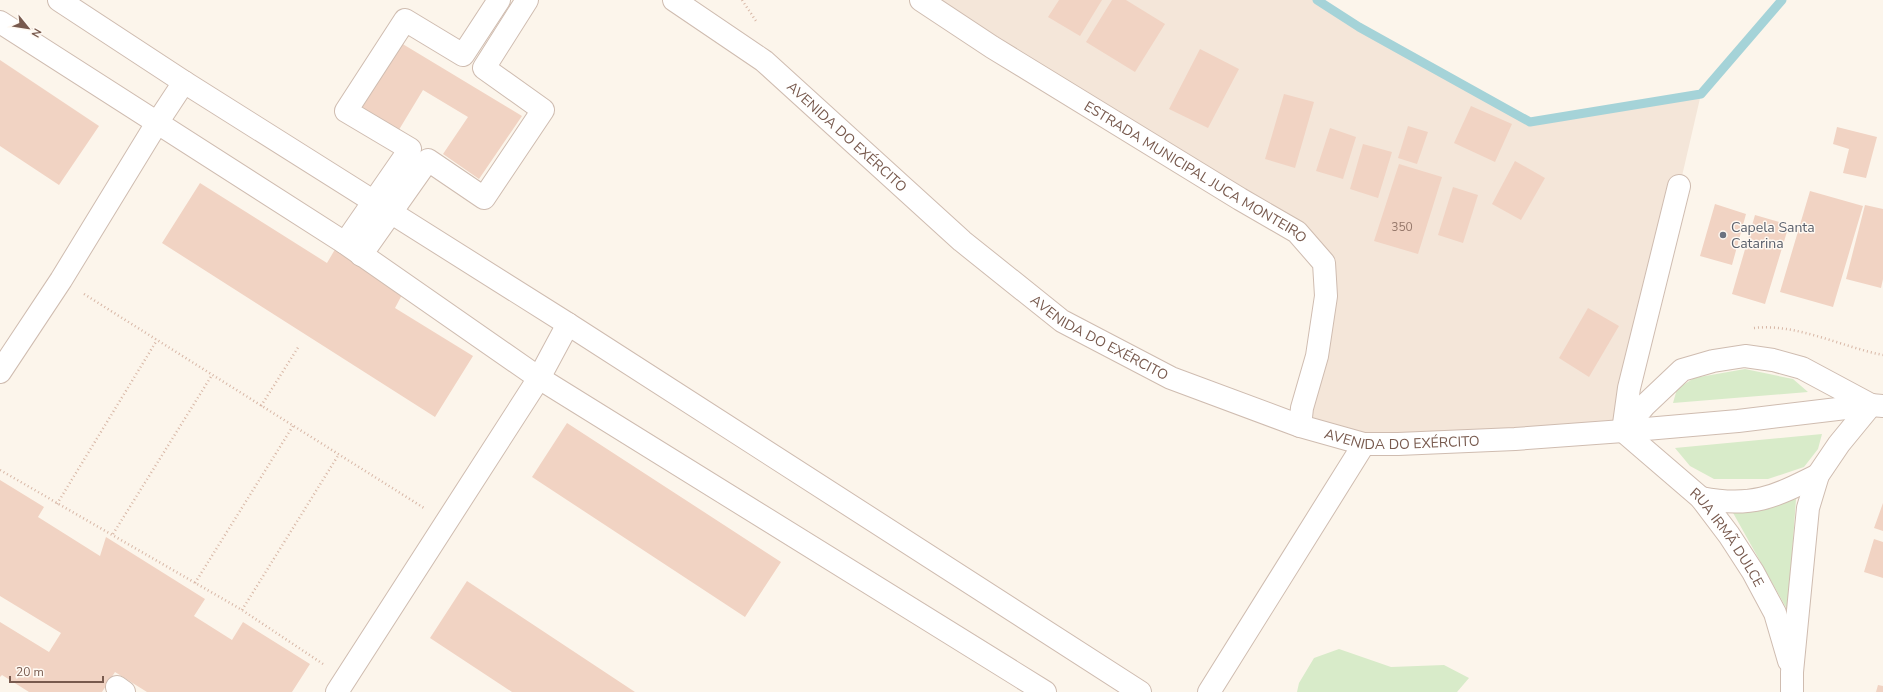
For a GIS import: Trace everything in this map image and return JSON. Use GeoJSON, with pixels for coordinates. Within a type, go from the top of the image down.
{"type":"FeatureCollection","features":[{"type":"Feature","properties":{"kind":"street"},"geometry":{"type":"LineString","coordinates":[[59,0],[184,82],[568,324],[1140,692]]}},
{"type":"Feature","properties":{"kind":"street"},"geometry":{"type":"LineString","coordinates":[[353,249],[382,206],[410,149],[346,111],[405,20],[463,55],[499,0]]}},
{"type":"Feature","properties":{"kind":"street"},"geometry":{"type":"LineString","coordinates":[[382,206],[428,160],[484,198],[542,110],[484,68],[527,0]]}},
{"type":"Feature","properties":{"kind":"street","name":"AVENIDA DO EXÉRCITO"},"geometry":{"type":"LineString","coordinates":[[674,0],[764,62],[962,241],[1062,321],[1171,378],[1300,426],[1364,444],[1515,439],[1738,421],[1877,405]]}},
{"type":"Feature","properties":{"kind":"street","name":"ESTRADA MUNICIPAL JUCA MONTEIRO"},"geometry":{"type":"LineString","coordinates":[[921,0],[1005,55],[1240,200],[1297,232],[1324,263],[1326,296],[1316,356],[1302,408],[1300,426]]}},
{"type":"Feature","properties":{"kind":"street"},"geometry":{"type":"LineString","coordinates":[[0,22],[353,249],[539,378],[1045,692]]}},
{"type":"Feature","properties":{"kind":"street"},"geometry":{"type":"LineString","coordinates":[[0,372],[61,280],[156,123],[184,82]]}},
{"type":"Feature","properties":{"kind":"street"},"geometry":{"type":"LineString","coordinates":[[1623,431],[1629,388],[1679,186]]}},
{"type":"Feature","properties":{"kind":"street"},"geometry":{"type":"LineString","coordinates":[[341,685],[539,378],[568,324]]}},
{"type":"Feature","properties":{"kind":"street"},"geometry":{"type":"LineString","coordinates":[[1623,431],[1645,405],[1682,370],[1713,361],[1745,356],[1773,360],[1802,368],[1877,405]]}},
{"type":"Feature","properties":{"kind":"street","name":"RUA IRMÃ DULCE"},"geometry":{"type":"LineString","coordinates":[[1792,682],[1808,508],[1818,475],[1839,444],[1877,405]]}},
{"type":"Feature","properties":{"kind":"street","name":"RUA IRMÃ DULCE"},"geometry":{"type":"LineString","coordinates":[[1623,431],[1701,498],[1737,547],[1775,613],[1792,682]]}},
{"type":"Feature","properties":{"kind":"street"},"geometry":{"type":"LineString","coordinates":[[1208,692],[1364,444]]}},
{"type":"Feature","properties":{"kind":"street"},"geometry":{"type":"LineString","coordinates":[[1701,498],[1748,502],[1780,494],[1818,475]]}},
{"type":"Feature","properties":{"kind":"path"},"geometry":{"type":"LineString","coordinates":[[742,0],[760,26]]}},
{"type":"Feature","properties":{"kind":"path"},"geometry":{"type":"LineString","coordinates":[[61,280],[339,454],[446,523]]}},
{"type":"Feature","properties":{"kind":"path"},"geometry":{"type":"LineString","coordinates":[[1748,329],[1762,327],[1798,331],[1860,351],[1883,356]]}},
{"type":"Feature","properties":{"kind":"path"},"geometry":{"type":"LineString","coordinates":[[57,504],[157,340]]}},
{"type":"Feature","properties":{"kind":"path"},"geometry":{"type":"LineString","coordinates":[[261,406],[299,346]]}},
{"type":"Feature","properties":{"kind":"path"},"geometry":{"type":"LineString","coordinates":[[113,534],[212,375]]}},
{"type":"Feature","properties":{"kind":"path"},"geometry":{"type":"LineString","coordinates":[[195,583],[293,426]]}},
{"type":"Feature","properties":{"kind":"path"},"geometry":{"type":"LineString","coordinates":[[242,610],[339,454]]}},
{"type":"Feature","properties":{"kind":"path"},"geometry":{"type":"LineString","coordinates":[[0,470],[242,610],[341,685]]}},
{"type":"Feature","properties":{"kind":"shaded area"},"geometry":{"type":"Polygon","coordinates":[[[921,0],[1317,0],[1359,27],[1530,122],[1701,94],[1623,431],[1398,444],[1300,426],[1324,263],[1297,232],[921,0]]]}},
{"type":"Feature","properties":{"kind":"green space"},"geometry":{"type":"Polygon","coordinates":[[[1745,369],[1793,379],[1808,392],[1673,403],[1677,389],[1694,378],[1745,369]]]}},
{"type":"Feature","properties":{"kind":"green space"},"geometry":{"type":"Polygon","coordinates":[[[1822,434],[1818,449],[1804,467],[1768,479],[1714,479],[1690,466],[1675,448],[1822,434]]]}},
{"type":"Feature","properties":{"kind":"green space"},"geometry":{"type":"Polygon","coordinates":[[[1796,499],[1788,611],[1732,511],[1796,499]]]}},
{"type":"Feature","properties":{"kind":"green space"},"geometry":{"type":"Polygon","coordinates":[[[1339,649],[1391,667],[1444,665],[1469,678],[1457,692],[1297,692],[1299,683],[1314,658],[1339,649]]]}},
{"type":"Feature","properties":{"kind":"building"},"geometry":{"type":"Polygon","coordinates":[[[1059,0],[1102,0],[1080,36],[1048,17],[1059,0]]]}},
{"type":"Feature","properties":{"kind":"building"},"geometry":{"type":"Polygon","coordinates":[[[1112,0],[1126,0],[1165,24],[1135,72],[1086,42],[1112,0]]]}},
{"type":"Feature","properties":{"kind":"building"},"geometry":{"type":"Polygon","coordinates":[[[401,43],[522,116],[479,179],[443,154],[468,117],[423,90],[397,133],[360,108],[401,43]]]}},
{"type":"Feature","properties":{"kind":"building"},"geometry":{"type":"Polygon","coordinates":[[[1200,49],[1239,69],[1208,128],[1169,109],[1200,49]]]}},
{"type":"Feature","properties":{"kind":"building"},"geometry":{"type":"Polygon","coordinates":[[[0,60],[99,126],[59,185],[0,146],[0,60]]]}},
{"type":"Feature","properties":{"kind":"building"},"geometry":{"type":"Polygon","coordinates":[[[1284,94],[1314,102],[1295,168],[1265,159],[1284,94]]]}},
{"type":"Feature","properties":{"kind":"building"},"geometry":{"type":"Polygon","coordinates":[[[1471,106],[1512,124],[1495,162],[1454,143],[1471,106]]]}},
{"type":"Feature","properties":{"kind":"building"},"geometry":{"type":"Polygon","coordinates":[[[1408,126],[1428,132],[1417,164],[1398,158],[1408,126]]]}},
{"type":"Feature","properties":{"kind":"building"},"geometry":{"type":"Polygon","coordinates":[[[1837,127],[1877,137],[1866,178],[1843,173],[1849,149],[1833,144],[1837,127]]]}},
{"type":"Feature","properties":{"kind":"building"},"geometry":{"type":"Polygon","coordinates":[[[1330,128],[1356,137],[1343,179],[1316,171],[1330,128]]]}},
{"type":"Feature","properties":{"kind":"building"},"geometry":{"type":"Polygon","coordinates":[[[1363,144],[1392,152],[1378,198],[1350,189],[1363,144]]]}},
{"type":"Feature","properties":{"kind":"building"},"geometry":{"type":"Polygon","coordinates":[[[1515,161],[1545,178],[1521,220],[1492,204],[1515,161]]]}},
{"type":"Feature","properties":{"kind":"building"},"geometry":{"type":"Polygon","coordinates":[[[1399,164],[1442,177],[1418,254],[1374,241],[1399,164]]]}},
{"type":"Feature","properties":{"kind":"building"},"geometry":{"type":"Polygon","coordinates":[[[200,183],[327,263],[337,246],[404,291],[395,308],[473,356],[435,417],[162,243],[200,183]]]}},
{"type":"Feature","properties":{"kind":"building"},"geometry":{"type":"Polygon","coordinates":[[[1453,187],[1478,195],[1463,243],[1438,235],[1453,187]]]}},
{"type":"Feature","properties":{"kind":"building"},"geometry":{"type":"Polygon","coordinates":[[[1810,191],[1863,206],[1833,307],[1780,292],[1810,191]]]}},
{"type":"Feature","properties":{"kind":"building","name":"Capela Santa Catarina"},"geometry":{"type":"Polygon","coordinates":[[[1715,204],[1746,214],[1732,265],[1700,256],[1715,204]]]}},
{"type":"Feature","properties":{"kind":"building"},"geometry":{"type":"Polygon","coordinates":[[[1865,205],[1883,209],[1883,279],[1881,288],[1846,279],[1865,205]]]}},
{"type":"Feature","properties":{"kind":"building"},"geometry":{"type":"Polygon","coordinates":[[[1755,215],[1789,225],[1765,304],[1732,294],[1755,215]]]}},
{"type":"Feature","properties":{"kind":"building"},"geometry":{"type":"Polygon","coordinates":[[[1588,308],[1619,326],[1589,377],[1559,358],[1588,308]]]}},
{"type":"Feature","properties":{"kind":"building"},"geometry":{"type":"Polygon","coordinates":[[[567,423],[781,562],[745,617],[532,477],[567,423]]]}},
{"type":"Feature","properties":{"kind":"building"},"geometry":{"type":"Polygon","coordinates":[[[0,480],[44,507],[38,517],[100,556],[106,537],[205,599],[194,616],[232,640],[243,622],[310,664],[292,692],[147,692],[115,672],[102,692],[29,692],[2,675],[0,677],[0,622],[49,652],[61,633],[0,596],[0,480]]]}},
{"type":"Feature","properties":{"kind":"building"},"geometry":{"type":"Polygon","coordinates":[[[1883,503],[1883,531],[1874,528],[1883,503]]]}},
{"type":"Feature","properties":{"kind":"building"},"geometry":{"type":"Polygon","coordinates":[[[1874,539],[1883,542],[1883,578],[1864,572],[1874,539]]]}},
{"type":"Feature","properties":{"kind":"building"},"geometry":{"type":"Polygon","coordinates":[[[467,581],[635,692],[512,692],[430,638],[467,581]]]}},
{"type":"Feature","properties":{"kind":"building"},"geometry":{"type":"Polygon","coordinates":[[[1878,685],[1883,686],[1883,692],[1876,692],[1878,685]]]}},
{"type":"Feature","properties":{"kind":"waterway"},"geometry":{"type":"LineString","coordinates":[[1317,0],[1359,27],[1530,122],[1701,94],[1782,0]]}},
{"type":"Feature","properties":{"kind":"place","name":"Capela Santa Catarina"},"geometry":{"type":"Point","coordinates":[1723,235]}}]}
